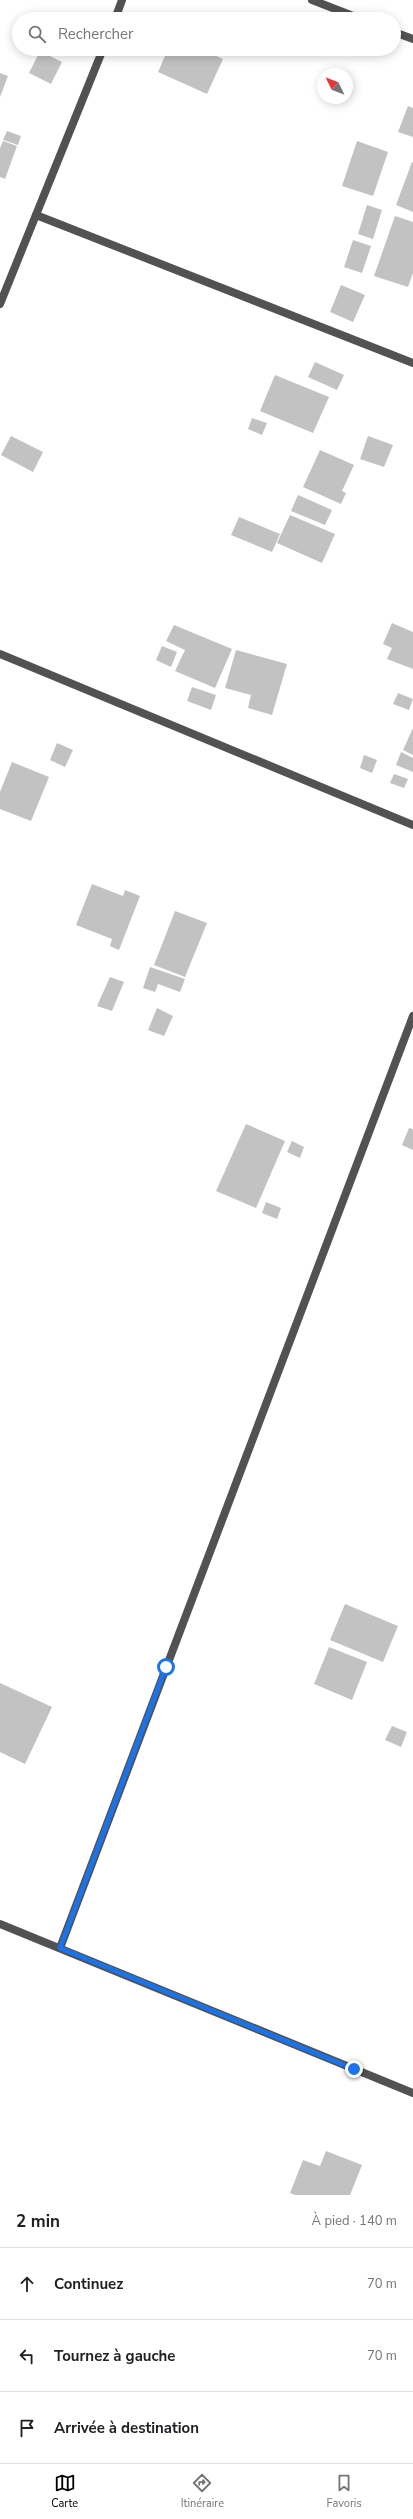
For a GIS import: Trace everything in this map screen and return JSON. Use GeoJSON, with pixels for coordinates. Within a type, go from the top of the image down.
{"type":"FeatureCollection","features":[{"type":"Feature","properties":{"kind":"street"},"geometry":{"type":"LineString","coordinates":[[118,12],[122,0]]}},
{"type":"Feature","properties":{"kind":"street"},"geometry":{"type":"LineString","coordinates":[[312,0],[343,12]]}},
{"type":"Feature","properties":{"kind":"street"},"geometry":{"type":"LineString","coordinates":[[401,35],[413,39]]}},
{"type":"Feature","properties":{"kind":"street"},"geometry":{"type":"LineString","coordinates":[[0,304],[100,56]]}},
{"type":"Feature","properties":{"kind":"street"},"geometry":{"type":"LineString","coordinates":[[36,214],[413,363]]}},
{"type":"Feature","properties":{"kind":"street"},"geometry":{"type":"LineString","coordinates":[[0,654],[413,825]]}},
{"type":"Feature","properties":{"kind":"street"},"geometry":{"type":"LineString","coordinates":[[60,1948],[413,1016]]}},
{"type":"Feature","properties":{"kind":"street"},"geometry":{"type":"LineString","coordinates":[[0,1924],[413,2093]]}},
{"type":"Feature","properties":{"kind":"building"},"geometry":{"type":"Polygon","coordinates":[[[38,56],[50,56],[62,62],[51,84],[29,73],[38,56]]]}},
{"type":"Feature","properties":{"kind":"building"},"geometry":{"type":"Polygon","coordinates":[[[165,56],[216,56],[223,59],[207,94],[158,72],[165,56]]]}},
{"type":"Feature","properties":{"kind":"building"},"geometry":{"type":"Polygon","coordinates":[[[0,73],[8,76],[0,97],[0,73]]]}},
{"type":"Feature","properties":{"kind":"building"},"geometry":{"type":"Polygon","coordinates":[[[408,106],[413,108],[413,137],[398,132],[408,106]]]}},
{"type":"Feature","properties":{"kind":"building"},"geometry":{"type":"Polygon","coordinates":[[[7,131],[21,136],[18,145],[3,140],[7,131]]]}},
{"type":"Feature","properties":{"kind":"building"},"geometry":{"type":"Polygon","coordinates":[[[3,141],[17,146],[5,179],[0,177],[0,148],[3,141]]]}},
{"type":"Feature","properties":{"kind":"building"},"geometry":{"type":"Polygon","coordinates":[[[357,141],[388,152],[373,196],[342,186],[357,141]]]}},
{"type":"Feature","properties":{"kind":"building"},"geometry":{"type":"Polygon","coordinates":[[[412,162],[413,163],[413,212],[396,205],[412,162]]]}},
{"type":"Feature","properties":{"kind":"building"},"geometry":{"type":"Polygon","coordinates":[[[367,205],[382,210],[373,239],[358,234],[367,205]]]}},
{"type":"Feature","properties":{"kind":"building"},"geometry":{"type":"Polygon","coordinates":[[[395,216],[413,222],[413,273],[408,287],[374,276],[395,216]]]}},
{"type":"Feature","properties":{"kind":"building"},"geometry":{"type":"Polygon","coordinates":[[[353,240],[371,246],[362,273],[344,267],[353,240]]]}},
{"type":"Feature","properties":{"kind":"building"},"geometry":{"type":"Polygon","coordinates":[[[341,285],[365,295],[353,322],[330,312],[341,285]]]}},
{"type":"Feature","properties":{"kind":"building"},"geometry":{"type":"Polygon","coordinates":[[[315,362],[344,375],[337,390],[308,377],[315,362]]]}},
{"type":"Feature","properties":{"kind":"building"},"geometry":{"type":"Polygon","coordinates":[[[275,375],[329,397],[313,433],[260,411],[275,375]]]}},
{"type":"Feature","properties":{"kind":"building"},"geometry":{"type":"Polygon","coordinates":[[[252,418],[267,423],[262,435],[248,429],[252,418]]]}},
{"type":"Feature","properties":{"kind":"building"},"geometry":{"type":"Polygon","coordinates":[[[11,436],[43,452],[33,472],[1,455],[11,436]]]}},
{"type":"Feature","properties":{"kind":"building"},"geometry":{"type":"Polygon","coordinates":[[[368,436],[393,445],[384,467],[360,459],[368,436]]]}},
{"type":"Feature","properties":{"kind":"building"},"geometry":{"type":"Polygon","coordinates":[[[320,450],[354,465],[342,491],[346,493],[341,504],[303,487],[320,450]]]}},
{"type":"Feature","properties":{"kind":"building"},"geometry":{"type":"Polygon","coordinates":[[[298,495],[332,510],[325,525],[291,511],[298,495]]]}},
{"type":"Feature","properties":{"kind":"building"},"geometry":{"type":"Polygon","coordinates":[[[290,515],[335,534],[322,563],[277,543],[290,515]]]}},
{"type":"Feature","properties":{"kind":"building"},"geometry":{"type":"Polygon","coordinates":[[[239,517],[280,534],[272,552],[231,535],[239,517]]]}},
{"type":"Feature","properties":{"kind":"building"},"geometry":{"type":"Polygon","coordinates":[[[392,623],[413,632],[413,669],[387,659],[392,648],[383,644],[392,623]]]}},
{"type":"Feature","properties":{"kind":"building"},"geometry":{"type":"Polygon","coordinates":[[[174,625],[232,649],[215,688],[175,671],[185,650],[166,641],[174,625]]]}},
{"type":"Feature","properties":{"kind":"building"},"geometry":{"type":"Polygon","coordinates":[[[162,646],[177,652],[171,667],[156,660],[162,646]]]}},
{"type":"Feature","properties":{"kind":"building"},"geometry":{"type":"Polygon","coordinates":[[[236,650],[287,664],[272,715],[248,708],[251,695],[225,688],[236,650]]]}},
{"type":"Feature","properties":{"kind":"building"},"geometry":{"type":"Polygon","coordinates":[[[192,687],[216,695],[211,710],[187,701],[192,687]]]}},
{"type":"Feature","properties":{"kind":"building"},"geometry":{"type":"Polygon","coordinates":[[[398,693],[413,699],[409,710],[393,704],[398,693]]]}},
{"type":"Feature","properties":{"kind":"building"},"geometry":{"type":"Polygon","coordinates":[[[413,728],[413,755],[403,750],[413,728]]]}},
{"type":"Feature","properties":{"kind":"building"},"geometry":{"type":"Polygon","coordinates":[[[57,743],[73,750],[65,767],[50,760],[57,743]]]}},
{"type":"Feature","properties":{"kind":"building"},"geometry":{"type":"Polygon","coordinates":[[[401,752],[413,758],[413,772],[396,765],[401,752]]]}},
{"type":"Feature","properties":{"kind":"building"},"geometry":{"type":"Polygon","coordinates":[[[364,755],[377,760],[372,773],[360,768],[364,755]]]}},
{"type":"Feature","properties":{"kind":"building"},"geometry":{"type":"Polygon","coordinates":[[[12,762],[49,777],[31,821],[0,809],[0,792],[12,762]]]}},
{"type":"Feature","properties":{"kind":"building"},"geometry":{"type":"Polygon","coordinates":[[[394,774],[408,779],[404,788],[390,783],[394,774]]]}},
{"type":"Feature","properties":{"kind":"building"},"geometry":{"type":"Polygon","coordinates":[[[92,884],[123,896],[125,890],[140,896],[119,950],[110,946],[112,939],[76,925],[92,884]]]}},
{"type":"Feature","properties":{"kind":"building"},"geometry":{"type":"Polygon","coordinates":[[[175,911],[207,923],[185,977],[154,965],[175,911]]]}},
{"type":"Feature","properties":{"kind":"building"},"geometry":{"type":"Polygon","coordinates":[[[150,967],[185,979],[180,992],[158,984],[155,992],[143,988],[150,967]]]}},
{"type":"Feature","properties":{"kind":"building"},"geometry":{"type":"Polygon","coordinates":[[[110,977],[124,982],[112,1011],[97,1006],[110,977]]]}},
{"type":"Feature","properties":{"kind":"building"},"geometry":{"type":"Polygon","coordinates":[[[157,1008],[173,1016],[164,1036],[148,1030],[157,1008]]]}},
{"type":"Feature","properties":{"kind":"building"},"geometry":{"type":"Polygon","coordinates":[[[246,1124],[285,1141],[256,1208],[216,1191],[246,1124]]]}},
{"type":"Feature","properties":{"kind":"building"},"geometry":{"type":"Polygon","coordinates":[[[409,1128],[413,1129],[413,1150],[402,1145],[409,1128]]]}},
{"type":"Feature","properties":{"kind":"building"},"geometry":{"type":"Polygon","coordinates":[[[292,1141],[304,1147],[300,1158],[287,1152],[292,1141]]]}},
{"type":"Feature","properties":{"kind":"building"},"geometry":{"type":"Polygon","coordinates":[[[266,1202],[281,1208],[277,1219],[262,1213],[266,1202]]]}},
{"type":"Feature","properties":{"kind":"building"},"geometry":{"type":"Polygon","coordinates":[[[345,1604],[398,1626],[383,1662],[330,1640],[345,1604]]]}},
{"type":"Feature","properties":{"kind":"building"},"geometry":{"type":"Polygon","coordinates":[[[329,1647],[367,1662],[352,1700],[314,1684],[329,1647]]]}},
{"type":"Feature","properties":{"kind":"building"},"geometry":{"type":"Polygon","coordinates":[[[0,1683],[52,1707],[25,1764],[0,1752],[0,1683]]]}},
{"type":"Feature","properties":{"kind":"building"},"geometry":{"type":"Polygon","coordinates":[[[392,1726],[407,1732],[401,1747],[385,1740],[392,1726]]]}},
{"type":"Feature","properties":{"kind":"building"},"geometry":{"type":"Polygon","coordinates":[[[326,2151],[362,2165],[350,2195],[295,2195],[290,2193],[303,2160],[320,2166],[326,2151]]]}},
{"type":"Feature","properties":{"kind":"route"},"geometry":{"type":"LineString","coordinates":[[166,1667],[60,1948],[354,2069]]}}]}
